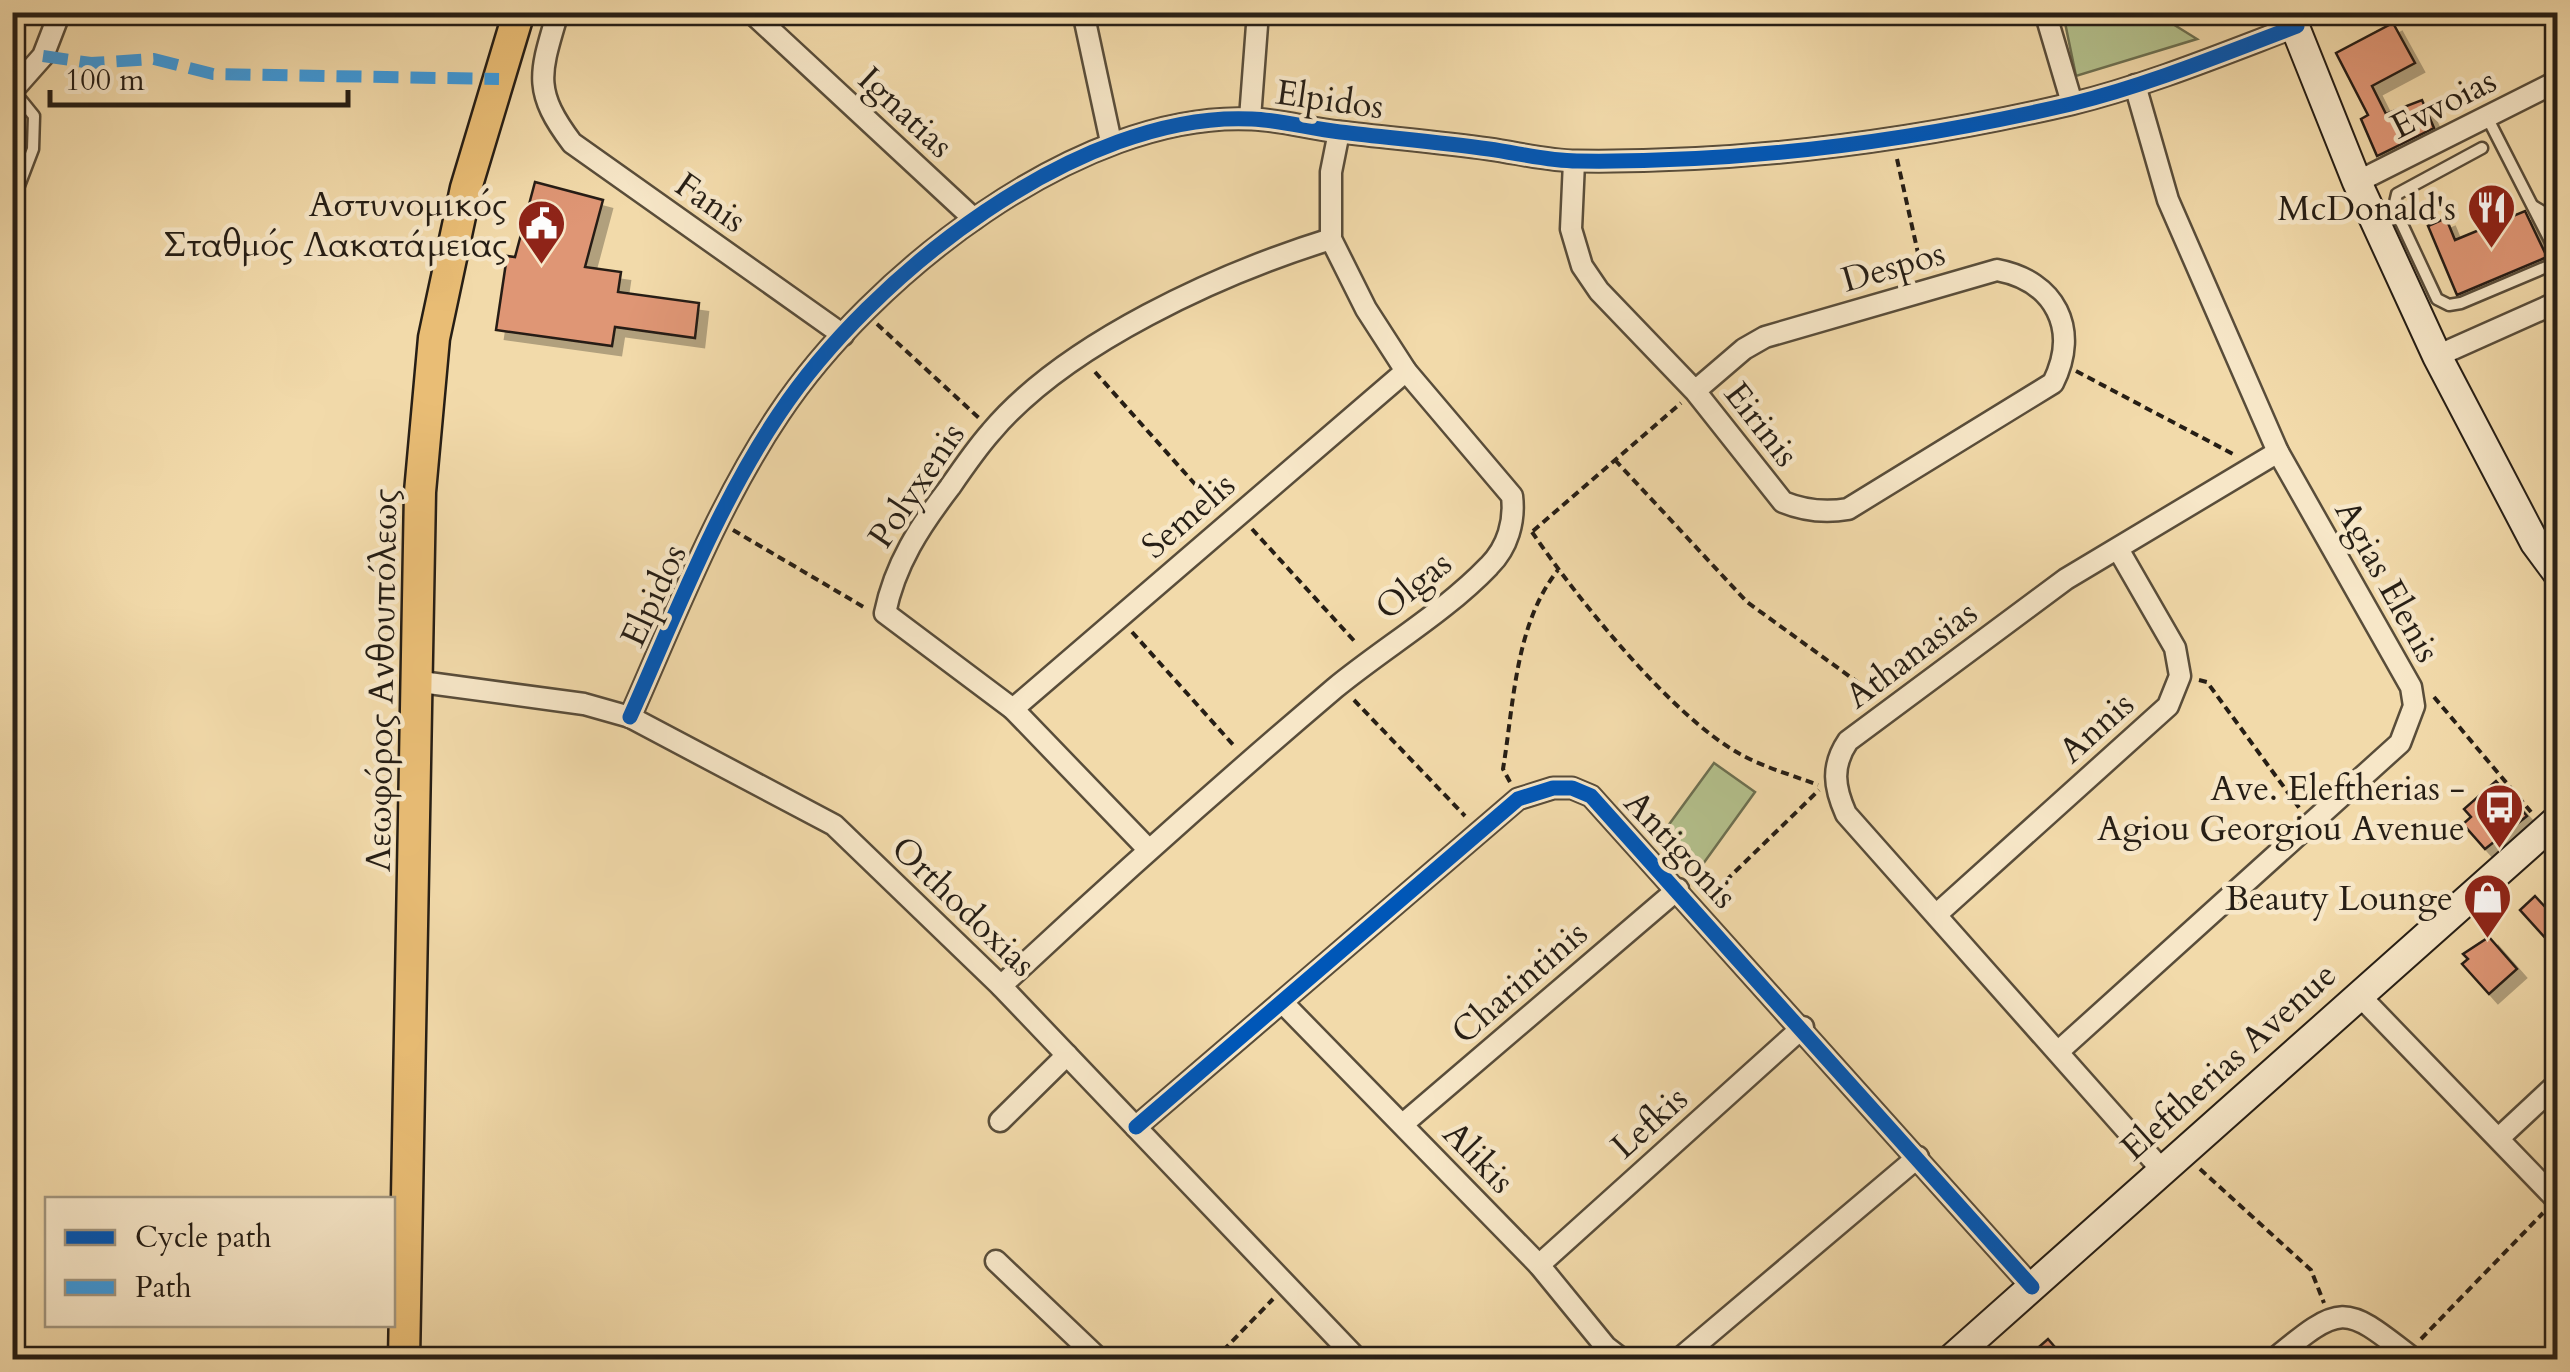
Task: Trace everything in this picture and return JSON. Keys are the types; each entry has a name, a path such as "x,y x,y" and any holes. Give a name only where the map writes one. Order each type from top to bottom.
{"main road":[{"name":"Λεωφόρος Ανθουπόλεως","path":"404,1360 420,492 434,338 466,188 519,12"},
{"path":"2293,19 2357,182 2437,356 2535,543 2558,574"},
{"name":"Eleftherias Avenue","path":"1950,1360 2552,824"}],"street":[{"path":"13,91 43,56 60,12"},
{"name":"Fanis","path":"558,12 542,68 542,91 550,114 572,144 842,334"},
{"name":"Ignatias","path":"750,12 974,219"},
{"path":"1083,12 1110,142"},
{"path":"1250,118 1258,12"},
{"path":"2045,12 2072,103"},
{"name":"Elpidos","path":"630,717 720,522 776,418 842,334 922,259 974,219 1040,177 1110,142 1180,125 1250,118 1574,162 1800,150 1893,139 2072,103 2134,85 2293,19"},
{"name":"Evvoias","path":"2357,182 2558,81"},
{"name":"Agias Elenis","path":"2060,1050 2400,743 2414,706 2411,687 2278,452 2168,200 2134,85"},
{"path":"1338,132 1330,172 1331,240 1366,309 1406,371 1512,496 1514,514 1509,534"},
{"name":"Eirinis","path":"1574,162 1571,229 1582,266 1599,291 1695,391 1783,502 1830,512 1848,508 2053,383 2062,364"},
{"name":"Polyxenis","path":"884,613 893,576 925,520 992,430 1082,357 1180,298 1265,261 1331,240"},
{"name":"Despos","path":"1695,391 1744,348 1765,337 1997,270 2018,274 2043,288 2058,308 2065,326 2062,364"},
{"path":"2437,356 2558,302"},
{"name":"Semelis","path":"1013,709 1406,371"},
{"name":"Athanasias","path":"2172,1161 2060,1050 1846,814 1837,793 1838,756 1848,742 2066,579 2278,452"},
{"name":"Olgas","path":"1001,986 1148,849 1249,762 1490,565 1509,534"},
{"path":"2118,549 2175,648 2180,676"},
{"path":"884,613 1013,709 1148,849"},
{"name":"Annis","path":"1937,914 2168,706 2180,676"},
{"name":"Orthodoxias","path":"414,681 584,704 630,717 834,826 1001,986 1358,1360"},
{"name":"Antigonis","path":"1136,1127 1518,799 1552,788 1572,788 1591,796 1697,909 2032,1288"},
{"name":"Charintinis","path":"1403,1124 1678,889"},
{"path":"2359,994 2557,1200"},
{"name":"Alikis","path":"1283,1003 1539,1266 1606,1347 1623,1360"},
{"name":"Lefkis","path":"1539,1266 1802,1027"},
{"path":"1000,1121 1067,1054"},
{"path":"2499,1138 2558,1083"},
{"path":"1678,1360 1918,1157"},
{"path":"996,1260 1100,1360"},
{"path":"2273,1360 2322,1319 2361,1318 2411,1356"}],"lane":[{"path":"12,204 33,149 34,116 13,91"},
{"path":"2482,148 2398,194 2394,208 2438,299 2449,305 2558,259 2487,117"},
{"path":"2532,206 2548,214 2558,229"}],"path":[{"path":"1893,139 1926,291"},
{"path":"866,314 992,430"},
{"path":"1082,357 1372,659"},
{"path":"2062,364 2232,452 2246,471"},
{"path":"1509,534 1532,532 1695,391"},
{"path":"1615,460 1746,602 1893,708"},
{"path":"720,522 872,612 884,613"},
{"path":"1532,532 1558,570 1682,712 1740,754 1822,787 1697,909"},
{"path":"1518,799 1503,769 1528,625 1536,597 1558,570"},
{"path":"1119,618 1249,762"},
{"path":"2180,676 2207,682 2311,824"},
{"path":"1340,685 1478,831"},
{"path":"2411,687 2433,696 2552,824"},
{"path":"2172,1161 2311,1270 2330,1319"},
{"path":"2411,1356 2557,1200"},
{"path":"1214,1360 1287,1285"}],"green space":[{"path":"2063,13 2155,13 2197,39 2076,76"},
{"path":"1714,763 1755,792 1703,864 1662,834"}],"building":[{"path":"2393,23 2415,63 2372,86 2386,114 2422,100 2434,128 2377,156 2361,119 2368,115 2336,53"},
{"name":"Αστυνομικός Σταθμός Λακατάμειας","path":"535,182 603,200 585,267 621,272 618,292 699,303 695,338 615,327 612,346 496,330 507,256 515,257"},
{"name":"McDonald's","path":"2525,211 2547,257 2457,295 2428,226 2446,218 2455,240"},
{"path":"2496,781 2527,816 2485,849 2463,824 2471,817 2464,809"},
{"path":"2535,896 2558,921 2558,952 2520,910"},
{"path":"2489,937 2517,969 2489,994 2462,964 2468,959 2463,954"},
{"path":"2048,1339 2066,1360 2024,1360"}],"marked path":[{"path":"43,56 91,63 154,59 213,74 499,79"}],"cycle path":[{"path":"630,717 736,486 779,414 818,362 867,309 923,258 985,212 1050,172 1118,142 1186,123 1252,119 1566,161 1763,154 1950,129 2071,104 2157,78 2297,26"},
{"path":"1136,1127 1518,799 1553,788 1572,788 1591,796 2032,1287"}],"place":[{"name":"McDonald's","path":"2491,250"},
{"name":"Αστυνομικός Σταθμός Λακατάμειας","path":"542,266"},
{"name":"Ave. Eleftherias - Agiou Georgiou Avenue","path":"2500,850"},
{"name":"Beauty Lounge","path":"2488,940"}]}
